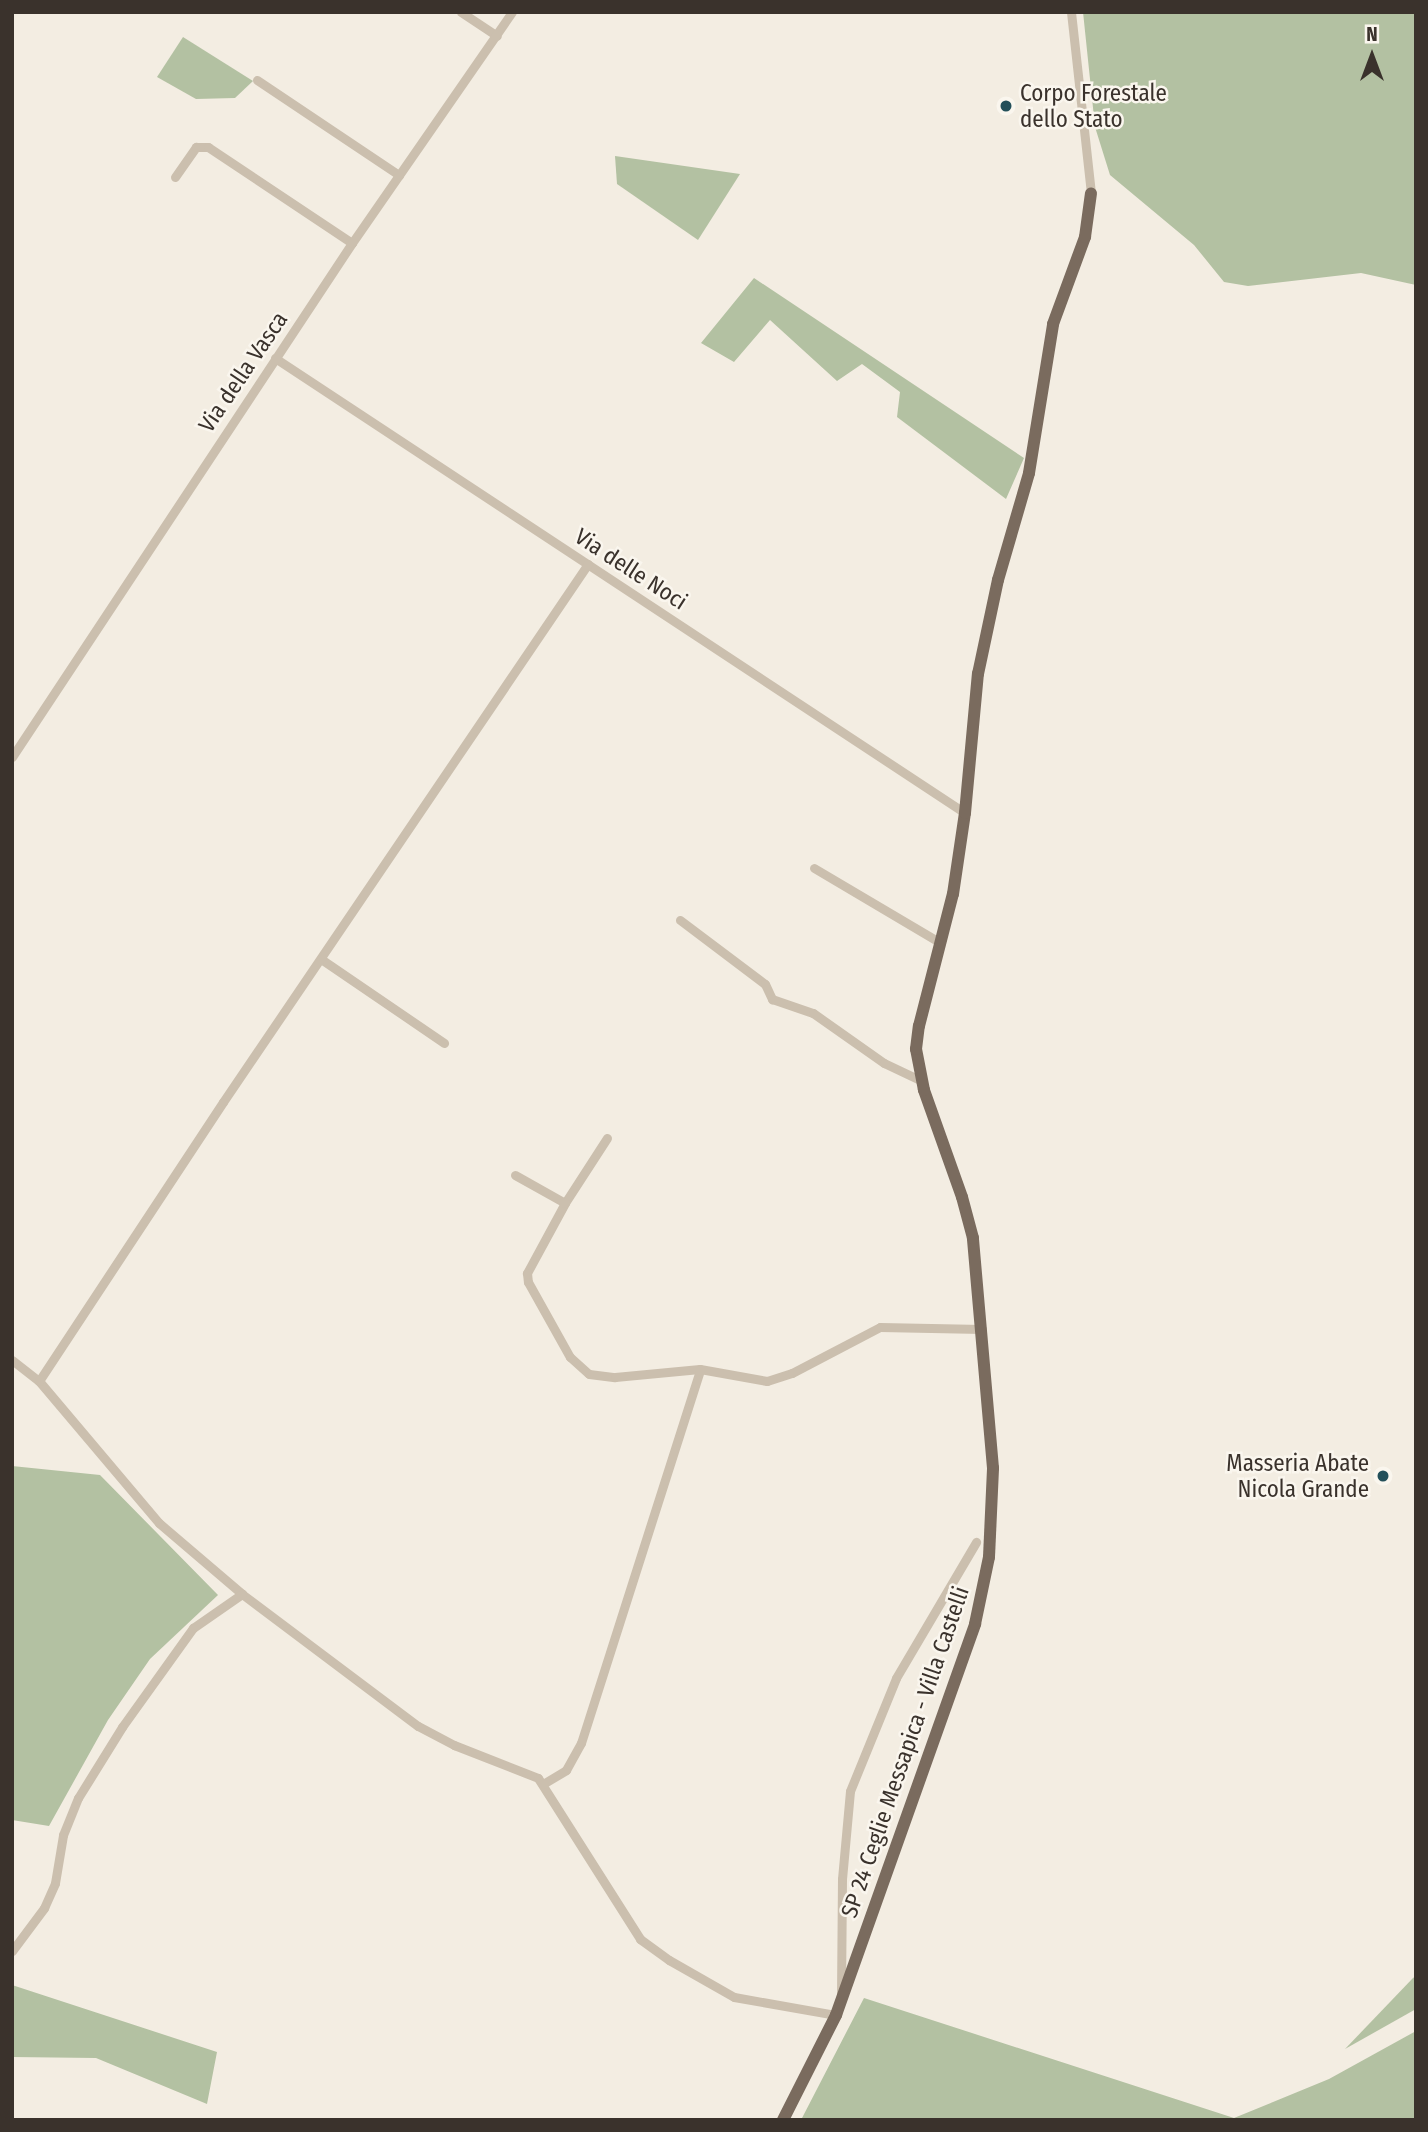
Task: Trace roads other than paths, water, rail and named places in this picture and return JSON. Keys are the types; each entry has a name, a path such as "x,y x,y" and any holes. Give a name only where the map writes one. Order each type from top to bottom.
{"main road":[{"name":"SP 24 Ceglie Messapica - Villa Castelli","path":"783,2120 839,2009 975,1624 989,1557 993,1468 973,1238 967,1212 922,1081 916,1049 919,1026 953,894 965,813 978,674 998,580 1029,473 1052,324 1085,237 1091,193"}],"street":[{"path":"461,12 497,36"},
{"name":"Via della Vasca","path":"12,757 352,243 513,12"},
{"path":"1071,12 1091,193"},
{"path":"257,80 399,175"},
{"path":"175,177 196,148 208,146 352,243"},
{"name":"Via delle Noci","path":"275,358 965,813"},
{"path":"39,1381 588,564"},
{"path":"814,868 941,943"},
{"path":"680,920 765,984 772,999 813,1013 884,1063 922,1081"},
{"path":"321,959 444,1044"},
{"path":"607,1138 565,1203 527,1273 528,1282 577,1366 589,1374 615,1377 700,1369 767,1381 792,1373 880,1327 982,1329"},
{"path":"515,1175 565,1203"},
{"path":"12,1360 39,1381 159,1523 242,1594 418,1726 454,1745 538,1778 640,1939 669,1961 734,1997 839,2009 842,1880 850,1791 895,1678 976,1542"},
{"path":"543,1784 566,1770 581,1744 700,1369"},
{"path":"970,1556 989,1557"},
{"path":"12,1951 44,1908 55,1882 63,1835 78,1798 122,1727 193,1628 242,1594"}],"place":[{"name":"Corpo Forestale dello Stato","path":"1006,106"},
{"name":"Masseria Abate Nicola Grande","path":"1383,1476"}]}
